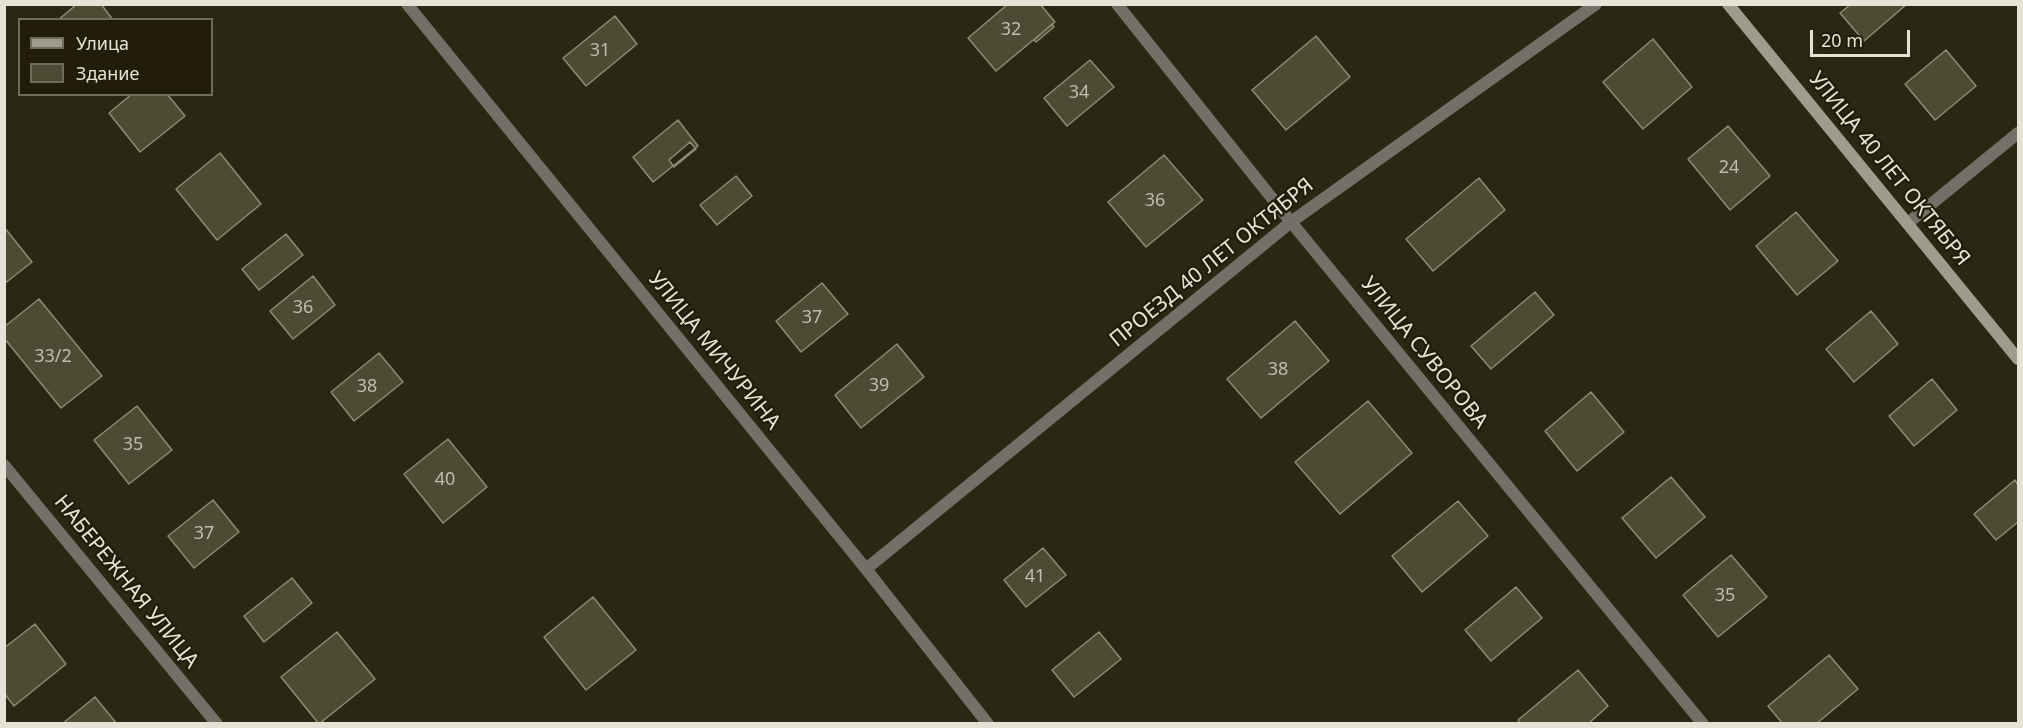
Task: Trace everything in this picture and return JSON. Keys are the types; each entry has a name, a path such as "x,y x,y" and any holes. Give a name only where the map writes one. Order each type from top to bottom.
{"street":[{"name":"УЛИЦА МИЧУРИНА","path":"407,4 866,569 988,723"},
{"name":"УЛИЦА СУВОРОВА","path":"1118,4 1291,222 1703,723"},
{"name":"ПРОЕЗД 40 ЛЕТ ОКТЯБРЯ","path":"866,569 1291,222 1596,4"},
{"name":"УЛИЦА 40 ЛЕТ ОКТЯБРЯ","path":"1728,4 2019,359"},
{"path":"1908,223 2019,133"},
{"name":"НАБЕРЕЖНАЯ УЛИЦА","path":"4,465 217,723"}],"building":[{"path":"77,4 101,4 112,18 60,18"},
{"path":"1008,4 1040,4 1055,22 996,71 968,38"},
{"path":"1851,4 1907,4 1864,41 1840,13"},
{"path":"615,16 637,44 586,86 563,58"},
{"path":"1052,24 1054,27 1036,42 1034,40"},
{"path":"1316,36 1350,77 1286,130 1252,90"},
{"path":"1653,39 1692,87 1643,129 1603,82"},
{"path":"1946,50 1976,86 1935,120 1905,84"},
{"path":"1090,60 1114,87 1067,126 1044,98"},
{"path":"130,96 169,96 185,116 140,152 109,113"},
{"path":"678,120 698,146 653,182 633,157"},
{"path":"1728,126 1770,176 1730,210 1688,159"},
{"path":"690,142 696,149 674,167 669,160"},
{"path":"220,153 261,204 217,240 176,189"},
{"path":"1164,155 1203,200 1146,247 1108,202"},
{"path":"736,176 752,196 717,225 700,205"},
{"path":"1479,178 1505,210 1433,271 1406,239"},
{"path":"1796,212 1838,261 1797,295 1756,246"},
{"path":"4,227 32,262 4,284"},
{"path":"286,234 303,255 259,290 242,269"},
{"path":"313,276 335,305 293,339 270,311"},
{"path":"822,283 848,314 801,352 776,321"},
{"path":"1535,292 1554,315 1491,369 1471,346"},
{"path":"39,299 102,376 61,408 4,338 4,327"},
{"path":"1871,311 1898,344 1854,382 1826,349"},
{"path":"1295,321 1329,361 1261,418 1227,379"},
{"path":"897,344 924,377 861,428 835,395"},
{"path":"379,353 403,382 354,421 331,392"},
{"path":"1932,379 1957,410 1914,446 1889,416"},
{"path":"1591,392 1624,432 1577,471 1545,431"},
{"path":"1368,401 1412,453 1340,514 1295,462"},
{"path":"137,406 172,450 129,484 94,440"},
{"path":"448,439 487,487 443,523 404,474"},
{"path":"1671,477 1705,517 1656,558 1622,518"},
{"path":"2015,480 2018,485 2018,522 1996,540 1974,514"},
{"path":"213,500 239,532 194,568 168,536"},
{"path":"1458,501 1488,536 1422,592 1392,556"},
{"path":"1043,548 1066,575 1026,607 1004,580"},
{"path":"1731,555 1767,597 1718,637 1683,595"},
{"path":"292,578 312,603 264,642 244,616"},
{"path":"1516,587 1542,618 1491,661 1465,630"},
{"path":"593,597 636,650 586,690 544,637"},
{"path":"35,624 66,664 14,706 4,693 4,648"},
{"path":"337,632 375,679 319,724 281,677"},
{"path":"1099,632 1121,659 1074,697 1052,670"},
{"path":"1829,655 1858,689 1816,724 1783,724 1768,706"},
{"path":"1578,670 1608,706 1588,724 1521,724 1518,720"},
{"path":"95,697 117,724 62,724"}]}
